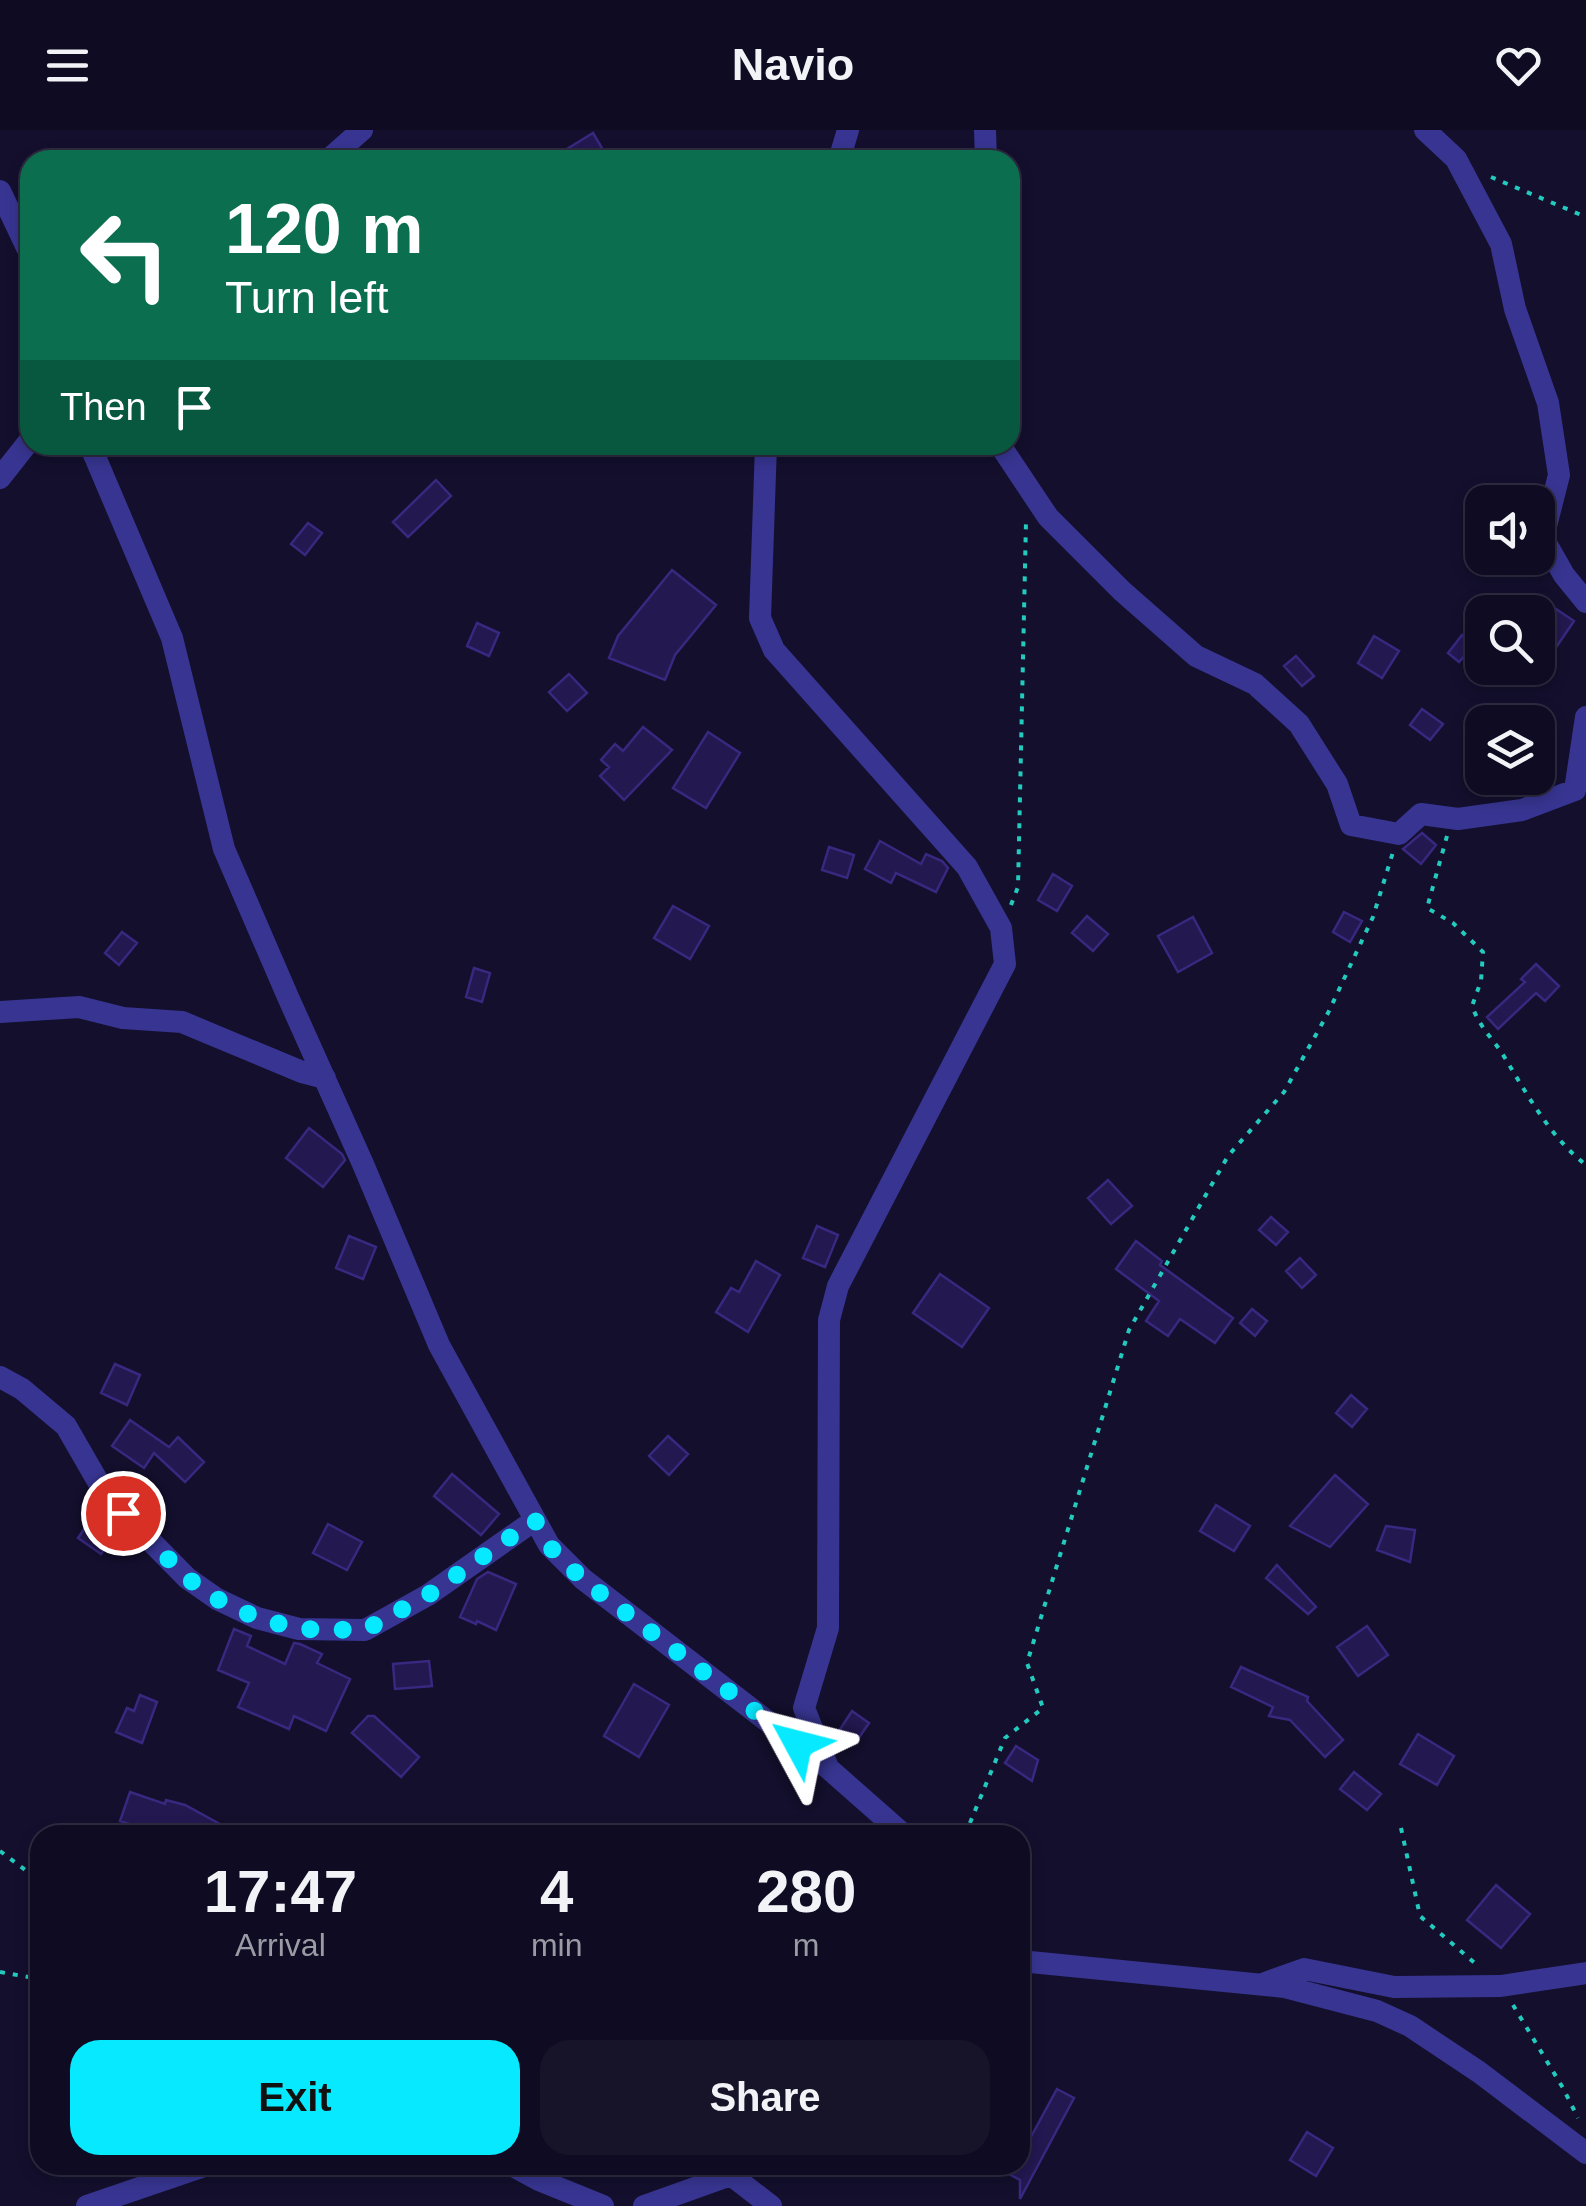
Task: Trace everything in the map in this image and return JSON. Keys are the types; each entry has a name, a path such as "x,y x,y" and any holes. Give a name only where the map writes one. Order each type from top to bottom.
{"street":[{"path":"339,150 362,130"},
{"path":"1425,130 1456,158 1501,244 1514,309 1548,403 1559,475 1542,538 1586,602"},
{"path":"0,191 20,233"},
{"path":"0,478 20,453"},
{"path":"94,455 172,638 224,849 439,1345 549,1546 583,1580 828,1768 893,1825"},
{"path":"766,455 760,618 774,650 967,868 1001,928 1005,964 838,1286 828,1320 828,1628 804,1708 828,1768"},
{"path":"1007,455 1048,518 1122,590 1196,656 1255,684 1299,724 1337,784 1352,825 1399,834 1421,814 1453,818 1522,810 1574,790 1586,717"},
{"path":"0,1012 79,1007 123,1018 182,1022 325,1078"},
{"path":"0,1377 22,1389 66,1426 100,1485 187,1578 217,1599 257,1618 300,1629 365,1630 428,1595 535,1520"},
{"path":"1030,1962 1285,1987 1377,2010 1410,2026 1479,2072 1586,2153"},
{"path":"1260,1984 1304,1969 1394,1987 1501,1986 1586,1973"},
{"path":"87,2206 178,2175"},
{"path":"530,2175 602,2206"},
{"path":"644,2206 683,2199 727,2175"},
{"path":"741,2175 771,2206"}],"path":[{"path":"1001,928 1018,887 1027,486"},
{"path":"1453,818 1427,908 1453,923 1484,952 1481,981 1472,1006 1480,1025 1504,1055 1525,1094 1574,1156 1586,1165"},
{"path":"969,1825 1004,1738 1043,1708 1027,1663 1129,1330 1228,1156 1284,1092 1328,1013 1373,917 1399,834"},
{"path":"0,1851 30,1874"},
{"path":"0,1972 30,1976"}],"building":[{"path":"593,133 603,150 565,150"},
{"path":"436,480 451,496 408,537 393,522"},
{"path":"308,523 322,533 305,555 291,544"},
{"path":"672,570 716,605 675,655 665,680 609,658 618,636"},
{"path":"1555,610 1574,621 1557,646 1555,645"},
{"path":"477,623 499,633 489,656 467,646"},
{"path":"1462,635 1465,638 1465,655 1459,662 1448,653"},
{"path":"1374,636 1399,651 1382,678 1358,663"},
{"path":"1296,656 1314,676 1302,686 1284,666"},
{"path":"569,674 587,693 567,711 549,692"},
{"path":"1422,709 1443,724 1430,740 1410,725"},
{"path":"643,727 672,750 624,800 600,776 609,767 601,760 615,744 623,751"},
{"path":"708,732 740,753 706,808 673,788"},
{"path":"1422,833 1436,845 1421,864 1403,849"},
{"path":"880,841 921,864 926,854 942,861 948,868 936,892 896,873 891,883 865,869"},
{"path":"829,847 854,855 847,878 822,870"},
{"path":"1053,874 1072,886 1057,911 1038,900"},
{"path":"673,906 709,926 690,959 654,938"},
{"path":"1344,912 1362,921 1350,942 1333,932"},
{"path":"1087,916 1108,934 1093,951 1072,933"},
{"path":"1193,917 1212,953 1178,972 1158,936"},
{"path":"122,932 137,943 119,965 105,953"},
{"path":"1536,964 1559,986 1545,1001 1536,993 1498,1029 1487,1017 1525,982 1521,979"},
{"path":"474,968 490,973 482,1002 466,997"},
{"path":"309,1128 345,1160 323,1187 286,1158"},
{"path":"1108,1180 1132,1206 1111,1224 1088,1198"},
{"path":"1271,1217 1288,1232 1276,1245 1259,1230"},
{"path":"817,1226 838,1235 825,1267 803,1258"},
{"path":"349,1236 376,1247 363,1279 336,1268"},
{"path":"1136,1241 1162,1261 1160,1265 1233,1318 1215,1343 1180,1319 1168,1336 1146,1321 1159,1301 1116,1269"},
{"path":"1300,1258 1316,1275 1302,1288 1286,1271"},
{"path":"756,1261 780,1275 748,1332 716,1312 731,1288 739,1292"},
{"path":"940,1274 989,1308 962,1347 913,1313"},
{"path":"1252,1309 1267,1321 1255,1336 1240,1323"},
{"path":"115,1364 140,1375 127,1405 101,1393"},
{"path":"1351,1395 1367,1409 1352,1427 1336,1413"},
{"path":"130,1420 169,1447 178,1437 204,1462 185,1482 154,1453 144,1468 112,1446"},
{"path":"668,1436 688,1454 669,1475 649,1456"},
{"path":"452,1474 499,1514 481,1535 434,1496"},
{"path":"1335,1475 1368,1504 1330,1547 1290,1526"},
{"path":"1216,1505 1250,1526 1234,1551 1200,1531"},
{"path":"98,1509 118,1529 101,1554 78,1538"},
{"path":"328,1524 362,1542 347,1570 313,1553"},
{"path":"1386,1526 1415,1530 1410,1562 1377,1550"},
{"path":"1277,1565 1316,1607 1308,1614 1266,1578"},
{"path":"488,1572 516,1584 496,1630 460,1617 477,1579"},
{"path":"1367,1626 1388,1655 1358,1676 1337,1647"},
{"path":"234,1629 251,1636 247,1646 285,1664 294,1643 300,1644 322,1654 317,1663 350,1679 326,1731 294,1716 289,1729 238,1707 249,1683 218,1670"},
{"path":"429,1661 432,1686 395,1689 393,1664"},
{"path":"1241,1667 1308,1697 1307,1701 1343,1740 1325,1757 1290,1720 1269,1716 1273,1707 1231,1687"},
{"path":"634,1684 669,1705 639,1757 604,1736"},
{"path":"140,1695 157,1702 142,1743 116,1732 127,1708 134,1711"},
{"path":"852,1711 869,1723 856,1742 839,1731"},
{"path":"368,1716 374,1716 419,1757 401,1777 352,1733"},
{"path":"1418,1734 1454,1756 1437,1785 1400,1764"},
{"path":"1016,1746 1038,1760 1032,1781 1005,1763"},
{"path":"1354,1772 1381,1794 1367,1810 1340,1789"},
{"path":"130,1792 165,1804 166,1800 185,1805 222,1825 132,1825 120,1821"},
{"path":"1496,1885 1530,1914 1501,1948 1467,1920"},
{"path":"1057,2089 1074,2098 1020,2199 1020,2180 1011,2175 1030,2175 1030,2139"},
{"path":"1307,2132 1333,2148 1316,2176 1290,2160"}],"route":[{"path":"123,1513 187,1578 217,1599 257,1618 300,1629 365,1630 428,1595 535,1520 549,1546 583,1580 798,1744"}]}
